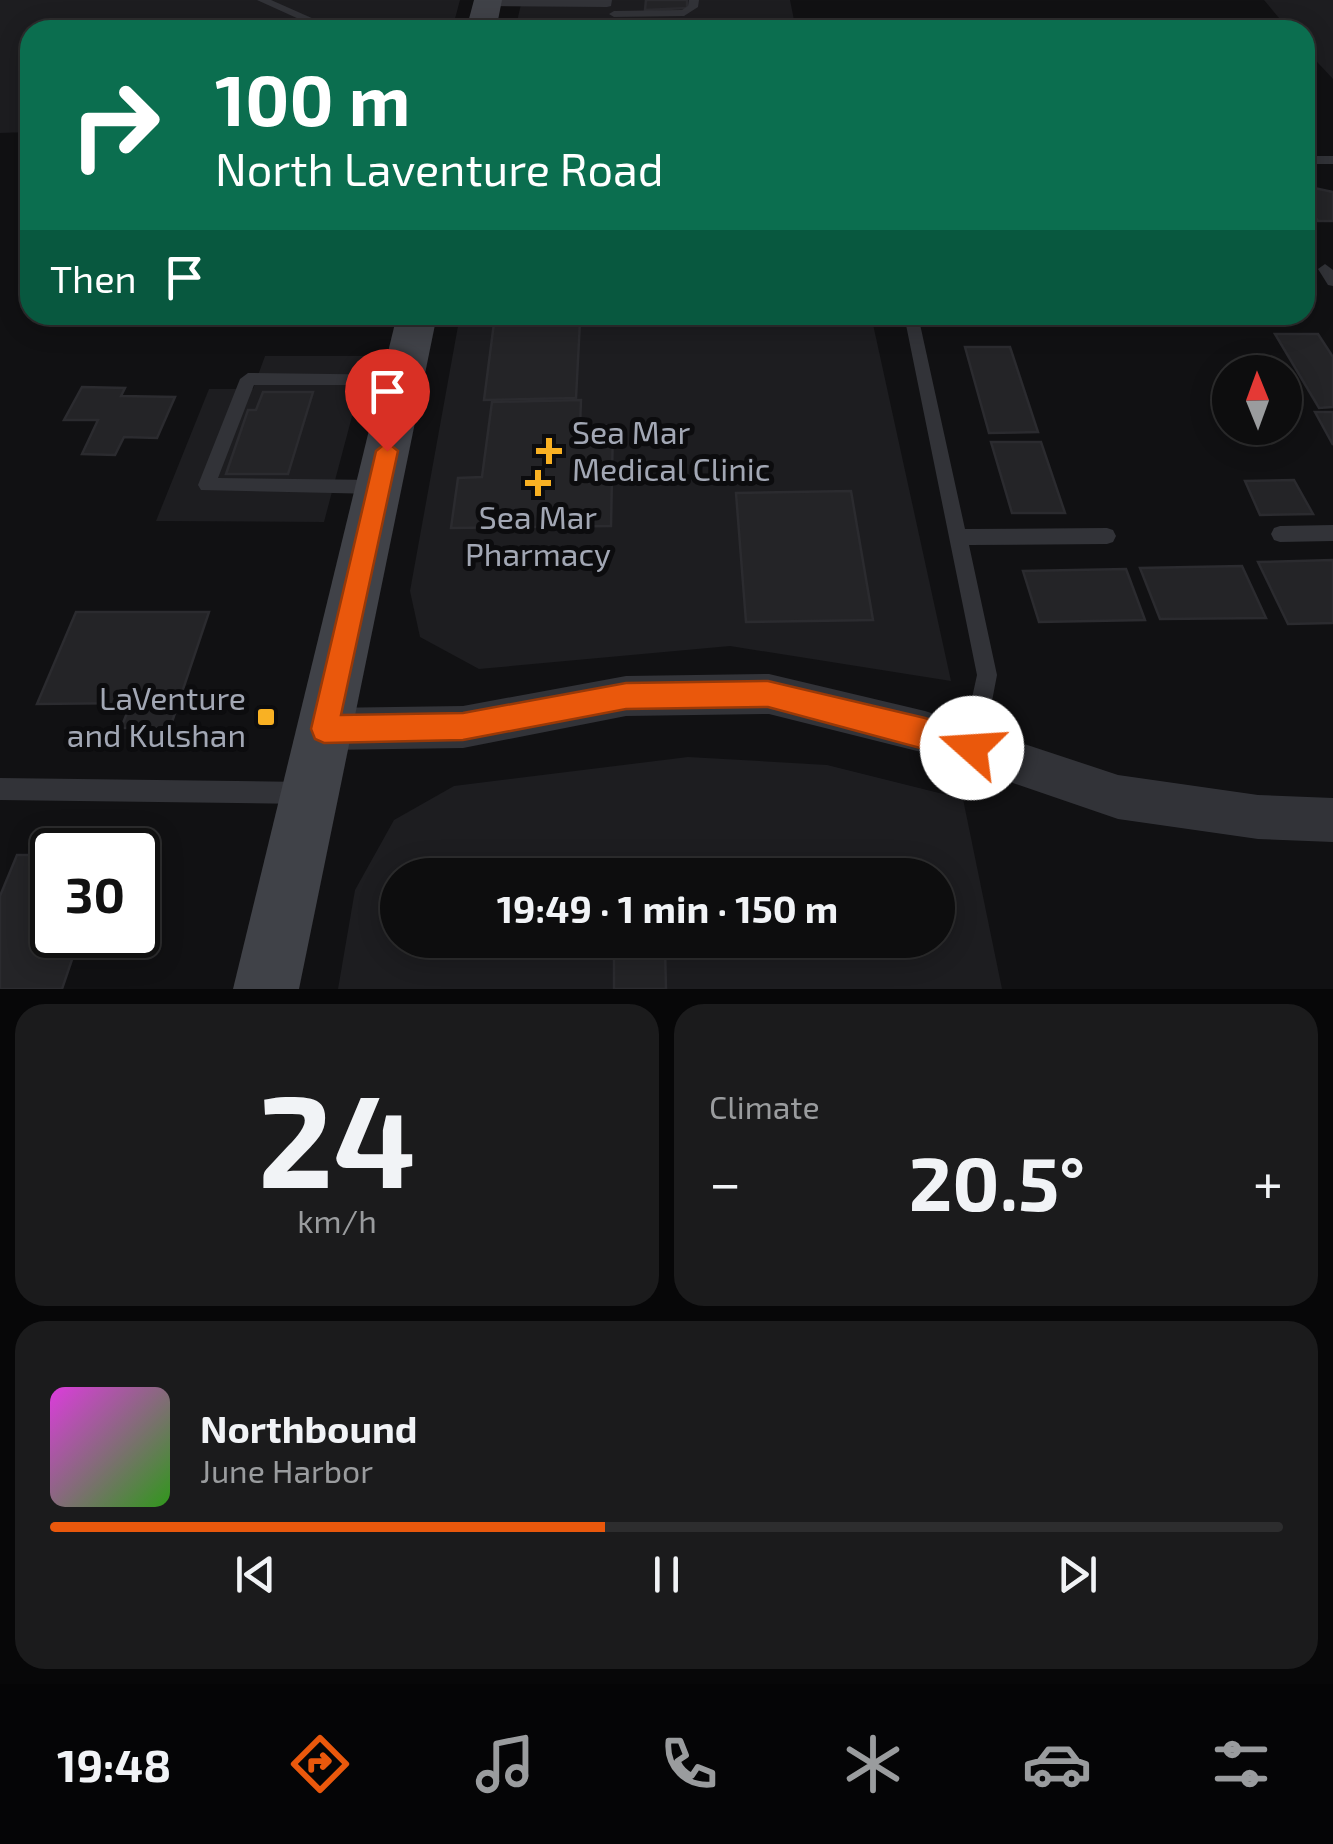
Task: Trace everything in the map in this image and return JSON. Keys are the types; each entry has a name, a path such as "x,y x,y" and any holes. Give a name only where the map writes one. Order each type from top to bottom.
{"street":[{"path":"266,989 416,325"},
{"path":"324,729 463,727 626,696 768,694 925,732 1118,797 1258,817 1333,820"}],"lane":[{"path":"262,0 307,20"},
{"path":"410,20 609,6 684,13 693,8 694,0"},
{"path":"913,325 987,675 972,748"},
{"path":"379,488 207,485 248,379 403,379"},
{"path":"1280,534 1333,533"},
{"path":"958,537 1106,536"},
{"path":"0,789 310,794"}],"shaded area":[{"path":"0,0 460,0 455,20 20,20 20,132 0,133"},
{"path":"522,0 790,0 794,20 517,20"},
{"path":"1264,0 1333,0 1333,79 1315,60 1315,20 1281,20"},
{"path":"458,325 873,325 951,681 730,646 479,669 420,637 410,591"},
{"path":"265,356 368,356 324,522 156,521 209,389 253,389"},
{"path":"688,757 827,765 963,799 1002,989 338,989 355,890 394,820 454,786"}],"building":[{"path":"646,0 687,0 687,8 645,10"},
{"path":"1315,188 1333,192 1333,221 1318,221"},
{"path":"494,325 580,325 576,398 484,400"},
{"path":"1275,334 1318,334 1333,357 1333,407 1319,408 1302,379 1302,355 1287,355"},
{"path":"965,347 1010,347 1038,432 989,433"},
{"path":"82,387 125,388 121,396 175,397 157,438 124,437 115,455 82,454 98,420 64,420"},
{"path":"263,392 313,392 288,474 226,474 248,410 256,410"},
{"name":"Sea Mar Medical Clinic","path":"581,400 580,426 613,425 611,526 451,528 458,478 482,477 492,402"},
{"path":"1315,412 1333,412 1333,445"},
{"path":"991,442 1041,442 1065,513 1012,513"},
{"path":"1294,480 1313,514 1260,515 1245,481"},
{"path":"851,491 873,620 746,622 736,493"},
{"path":"1333,560 1333,623 1288,624 1258,562"},
{"path":"1242,566 1266,618 1160,619 1140,568"},
{"path":"1126,569 1145,620 1039,622 1023,571"},
{"path":"76,612 209,612 170,728 121,728 131,703 37,704"},
{"path":"17,855 30,855 30,958 73,958 62,989 0,989 0,896"},
{"path":"614,958 665,958 666,989 614,989"}],"place":[{"name":"Sea Mar Medical Clinic","path":"549,451"},
{"name":"Sea Mar Pharmacy","path":"538,483"},
{"name":"LaVenture and Kulshan","path":"266,717"}],"route":[{"path":"387,451 324,729 463,727 626,696 768,694 925,732 972,748"}]}
